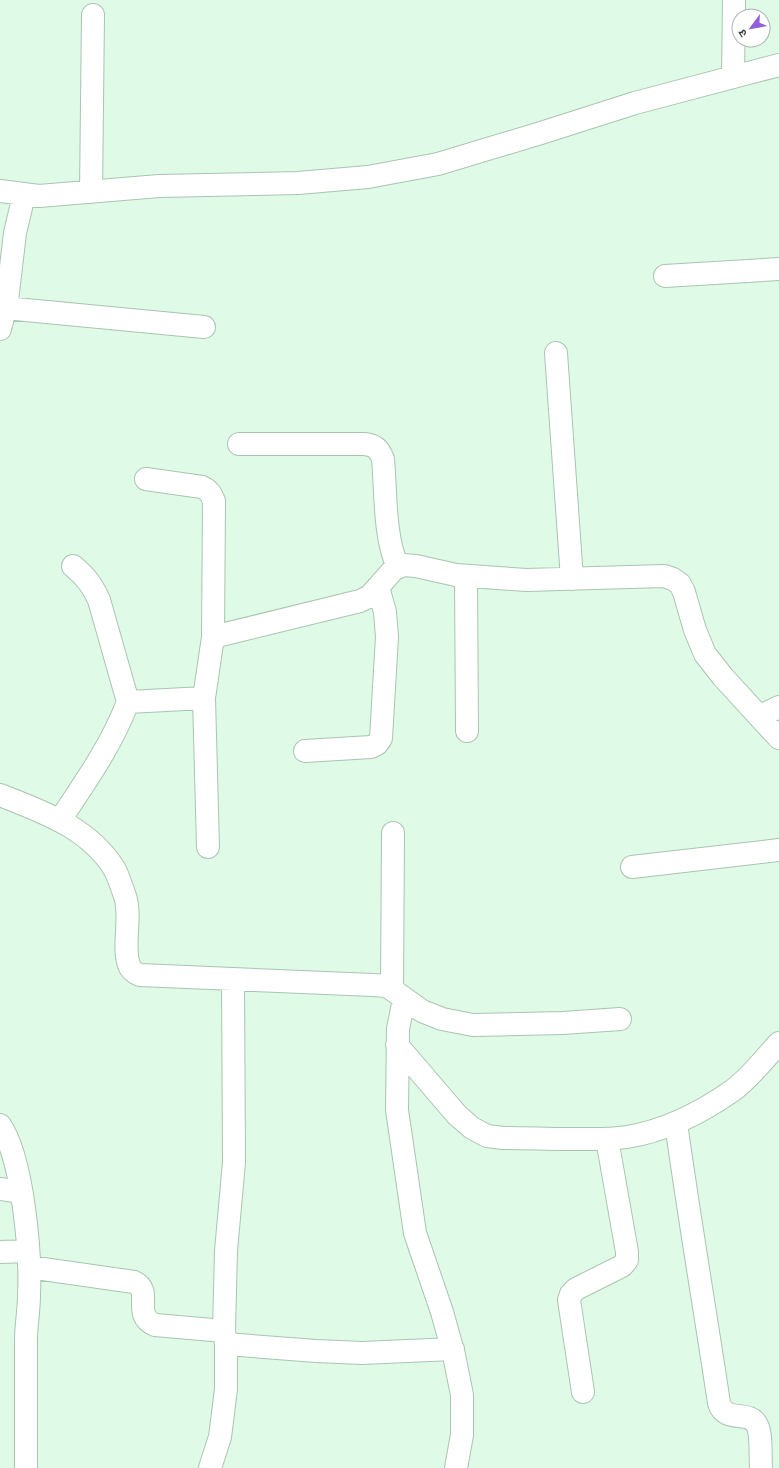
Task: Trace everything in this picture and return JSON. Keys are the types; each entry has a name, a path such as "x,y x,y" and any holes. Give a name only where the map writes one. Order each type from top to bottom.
{"street":[{"path":"733,77 734,0"},
{"path":"91,192 93,16"},
{"path":"0,192 39,196 159,186 298,183 368,177 438,164 635,103 733,77 778,71"},
{"path":"0,329 5,308 12,251 24,195"},
{"path":"665,276 779,269"},
{"path":"5,308 204,327"},
{"path":"556,353 572,579"},
{"path":"239,444 373,445 379,450 383,459 388,531 398,567"},
{"path":"146,479 202,487 212,494 214,501 214,637 204,698 208,847"},
{"path":"214,637 360,601 370,596 394,569 404,565 416,566 456,575 526,580 664,576 673,579 680,584 704,654 723,677 770,712 779,738"},
{"path":"60,820 107,748 118,727 128,702 99,600 93,586 83,574 73,566"},
{"path":"466,576 468,731"},
{"path":"305,752 361,749 377,744 381,738 387,637 385,612 378,587"},
{"path":"128,702 204,698"},
{"path":"0,795 60,820 94,843 115,870 126,898 128,920 127,956 130,966 134,972 140,975 388,986 422,1011 442,1018 473,1025 555,1023 620,1019"},
{"path":"393,833 398,994 397,1110 415,1233 453,1349 462,1395 462,1435 456,1468"},
{"path":"632,868 779,850"},
{"path":"210,1468 220,1437 226,1388 226,1251 234,1162 233,979"},
{"path":"397,1045 457,1115 472,1128 487,1136 503,1138 607,1139 627,1137 655,1131 676,1123 733,1090 779,1043"},
{"path":"676,1123 719,1403 721,1410 726,1413 754,1420 759,1433 761,1468"},
{"path":"0,1126 12,1152 10,1190 28,1259 29,1294 26,1338 26,1468"},
{"path":"583,1392 569,1300 570,1294 576,1289 622,1266 627,1260 607,1139"},
{"path":"0,1252 134,1282 142,1288 143,1311 145,1318 155,1325 316,1351 362,1353 453,1349"}]}
